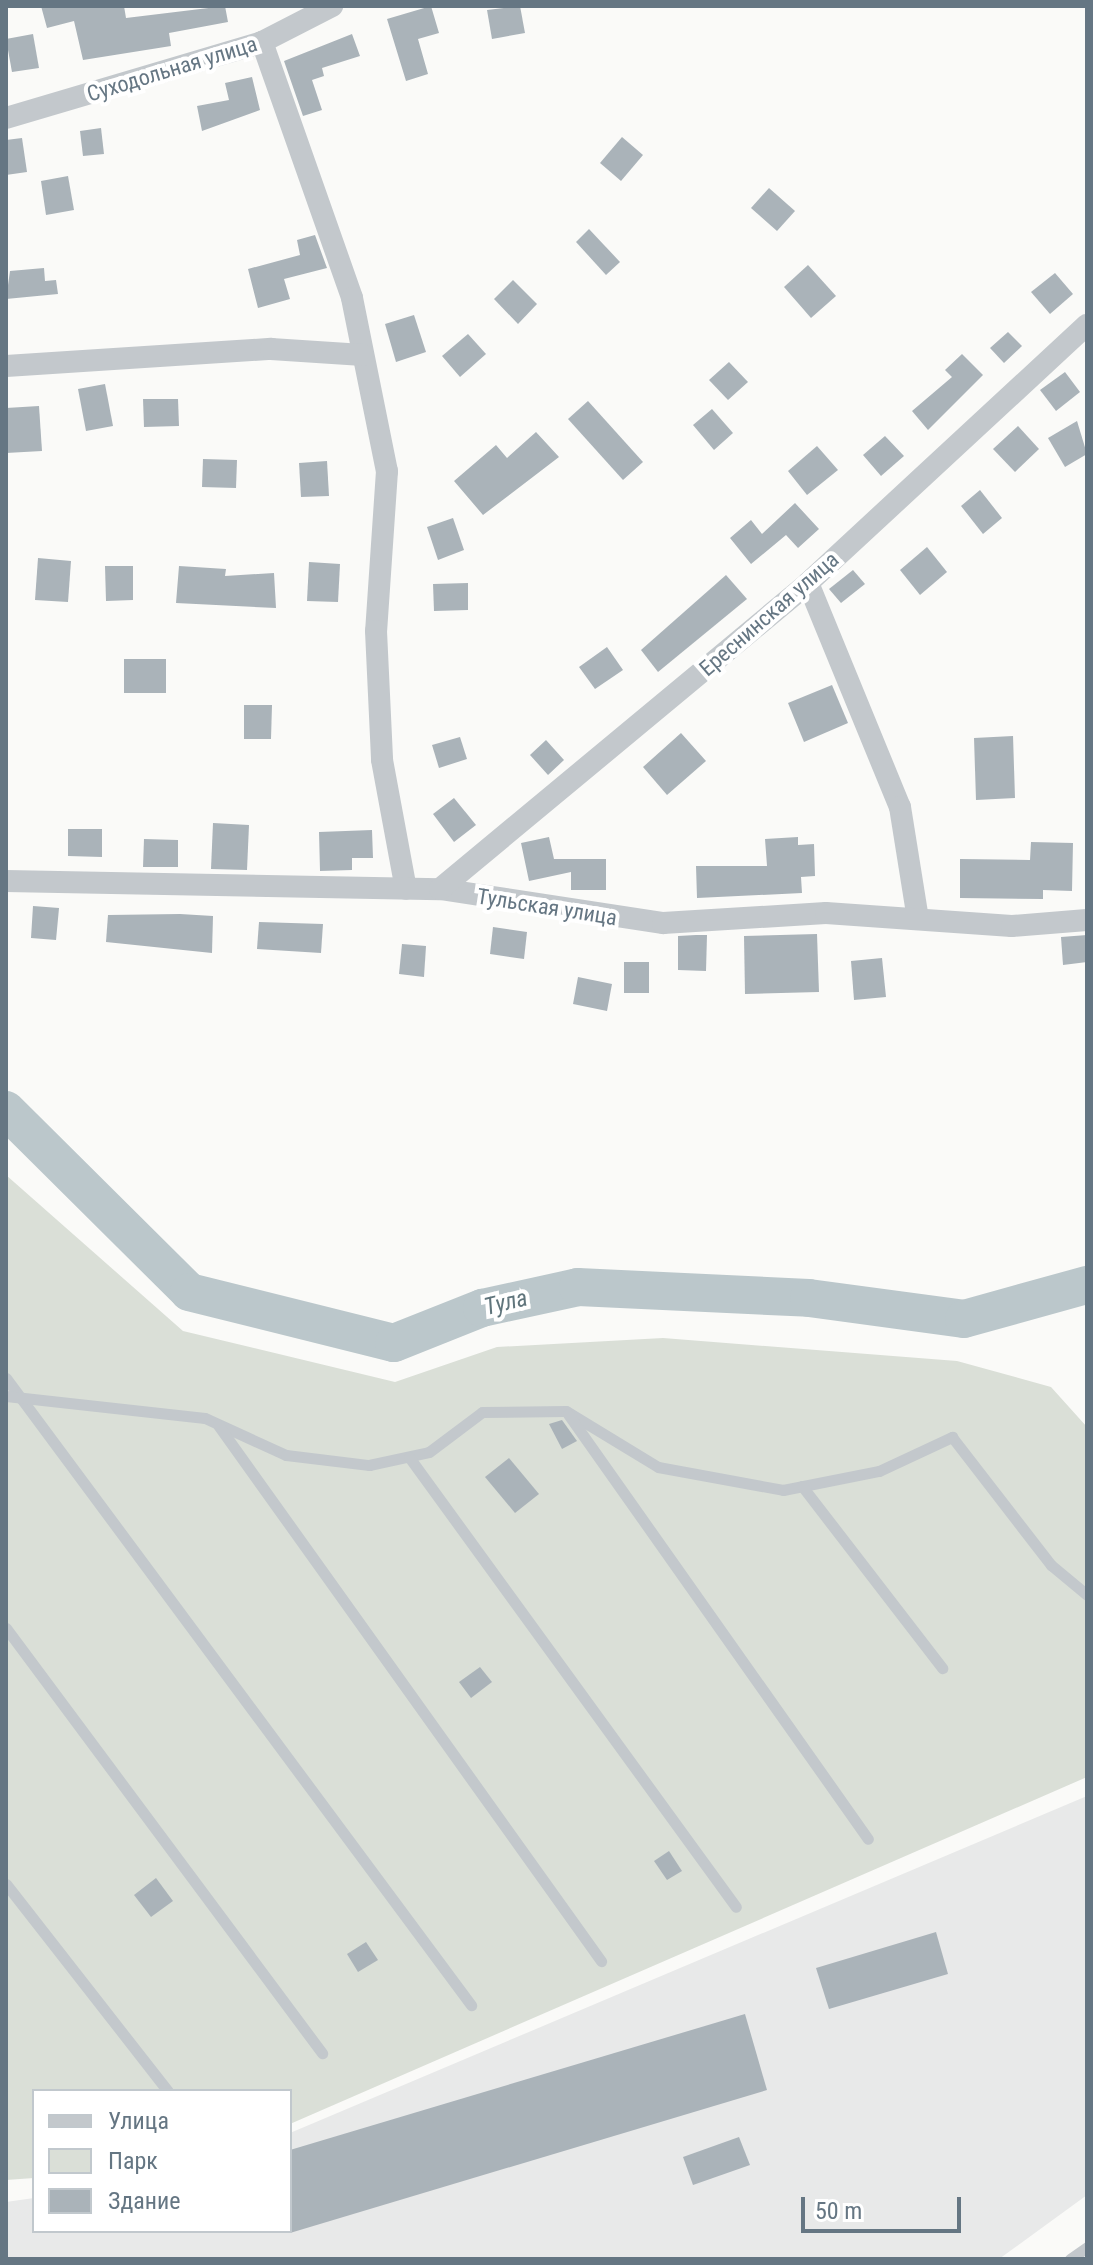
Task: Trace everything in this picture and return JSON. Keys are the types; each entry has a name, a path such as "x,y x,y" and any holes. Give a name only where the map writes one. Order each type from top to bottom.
{"street":[{"name":"Суходольная улица","path":"6,118 262,42 332,6"},
{"path":"262,42 319,192 363,355 387,471 376,631 382,760 406,889"},
{"name":"Ереснинская улица","path":"440,889 808,583 1087,325"},
{"path":"6,366 271,349 363,355"},
{"path":"808,583 900,807 918,919"},
{"name":"Тульская улица","path":"6,881 440,889 663,923 826,913 1012,926 1087,920"}],"lane":[{"path":"6,1378 10,1397 471,2005"},
{"path":"10,1397 216,1423 286,1455 369,1465 429,1452 482,1412 566,1411 658,1467 783,1490 879,1471 952,1437 1051,1565 1087,1595"},
{"path":"566,1411 868,1839"},
{"path":"216,1423 601,1961"},
{"path":"409,1457 736,1907"},
{"path":"802,1486 942,1668"},
{"path":"6,1628 322,2053"},
{"path":"6,1884 166,2089"},
{"path":"1070,2259 1087,2247"}],"shaded area":[{"path":"1087,1796 1087,2195 999,2259 6,2259 6,2202 32,2198 32,2233 292,2233 292,2132"}],"green space":[{"path":"6,1175 183,1331 395,1382 497,1347 663,1338 957,1361 1051,1387 1087,1427 1087,1777 292,2123 292,2089 32,2089 32,2178 6,2180"}],"building":[{"path":"41,6 124,6 126,18 225,6 228,22 169,33 171,46 83,60 74,21 47,28"},
{"path":"431,6 439,33 418,39 428,74 406,81 387,19"},
{"path":"520,6 525,33 492,39 487,10"},
{"path":"33,34 39,68 12,72 6,39"},
{"path":"352,34 360,56 322,68 324,76 312,80 322,110 303,116 284,61"},
{"path":"252,77 260,110 202,131 197,106 229,100 225,83"},
{"path":"101,128 104,154 83,156 80,131"},
{"path":"622,137 643,155 621,181 600,163"},
{"path":"22,138 27,172 6,175 6,140"},
{"path":"68,176 74,210 46,215 41,181"},
{"path":"769,188 795,211 777,231 751,208"},
{"path":"589,229 620,262 606,275 576,242"},
{"path":"315,235 327,268 284,279 290,299 258,308 248,269 300,255 297,240"},
{"path":"808,265 836,296 811,318 784,287"},
{"path":"44,268 45,281 56,280 58,294 6,299 10,271"},
{"path":"1055,273 1073,294 1050,314 1031,292"},
{"path":"513,280 537,304 518,324 494,299"},
{"path":"414,315 426,352 396,362 385,324"},
{"path":"1008,332 1022,346 1004,363 990,348"},
{"path":"468,334 486,354 460,377 442,356"},
{"path":"962,354 983,375 928,430 912,411 952,377 945,370"},
{"path":"729,362 748,382 728,400 709,380"},
{"path":"1065,372 1080,392 1056,411 1040,390"},
{"path":"105,384 113,426 86,431 78,389"},
{"path":"143,399 178,399 179,426 144,427"},
{"path":"588,401 643,462 623,480 568,419"},
{"path":"39,406 42,451 6,453 6,408"},
{"path":"712,409 733,433 714,450 693,425"},
{"path":"1077,421 1087,454 1065,467 1048,438"},
{"path":"1018,426 1039,449 1015,472 993,449"},
{"path":"536,432 559,457 483,515 454,481 496,445 507,458"},
{"path":"885,436 904,456 881,476 863,455"},
{"path":"817,446 838,470 807,495 788,471"},
{"path":"203,459 237,460 236,488 202,487"},
{"path":"327,461 329,496 301,497 299,463"},
{"path":"980,490 1002,518 983,534 961,506"},
{"path":"795,503 819,529 798,548 786,535 751,564 730,538 751,520 762,534"},
{"path":"453,518 464,550 438,560 427,527"},
{"path":"927,547 947,572 920,595 900,570"},
{"path":"38,558 71,561 68,602 35,600"},
{"path":"309,562 340,564 338,602 307,601"},
{"path":"105,566 133,566 133,600 106,601"},
{"path":"179,566 226,569 225,576 274,573 276,608 176,603"},
{"path":"853,570 865,584 841,603 829,589"},
{"path":"726,575 747,599 658,672 641,650"},
{"path":"468,583 468,610 434,611 433,584"},
{"path":"607,647 623,670 595,689 579,667"},
{"path":"124,659 166,659 166,693 124,693"},
{"path":"832,685 848,723 804,742 788,703"},
{"path":"244,705 272,705 271,739 244,739"},
{"path":"681,733 706,761 667,795 643,767"},
{"path":"1013,736 1015,798 976,800 974,738"},
{"path":"460,737 467,759 439,768 432,745"},
{"path":"546,740 564,760 548,775 530,755"},
{"path":"454,798 476,825 454,842 433,814"},
{"path":"213,823 249,825 247,870 211,869"},
{"path":"68,829 102,829 102,857 68,856"},
{"path":"372,830 373,858 352,858 352,870 320,871 319,832"},
{"path":"549,837 554,859 606,859 606,890 571,890 571,872 529,881 521,843"},
{"path":"798,837 798,845 814,844 815,876 801,877 802,893 697,898 696,866 767,866 765,839"},
{"path":"144,839 178,840 178,867 143,867"},
{"path":"1031,842 1073,843 1072,891 1043,890 1043,899 960,898 960,859 1030,860"},
{"path":"33,906 59,908 56,940 31,938"},
{"path":"108,915 213,916 212,953 106,942"},
{"path":"259,922 323,924 321,953 257,949"},
{"path":"493,927 527,932 524,959 490,954"},
{"path":"817,934 819,992 745,994 744,936"},
{"path":"707,935 706,971 678,970 678,936"},
{"path":"1087,935 1087,962 1063,965 1061,937"},
{"path":"402,944 426,946 424,977 399,974"},
{"path":"882,958 886,997 854,1000 851,961"},
{"path":"624,962 649,962 649,993 624,993"},
{"path":"578,977 612,984 607,1011 573,1004"},
{"path":"562,1420 577,1441 562,1449 549,1424"},
{"path":"509,1458 539,1494 515,1513 485,1477"},
{"path":"480,1667 492,1682 471,1698 459,1682"},
{"path":"669,1851 682,1871 667,1880 654,1861"},
{"path":"156,1878 173,1901 151,1917 134,1895"},
{"path":"936,1932 948,1974 829,2009 816,1968"},
{"path":"366,1942 378,1960 358,1972 347,1954"},
{"path":"745,2014 767,2090 292,2232 292,2149"},
{"path":"739,2137 750,2165 693,2185 683,2157"}],"waterway":[{"name":"Тула","path":"6,1110 189,1292 394,1343 482,1308 578,1287 809,1298 964,1319 1087,1285"}]}
